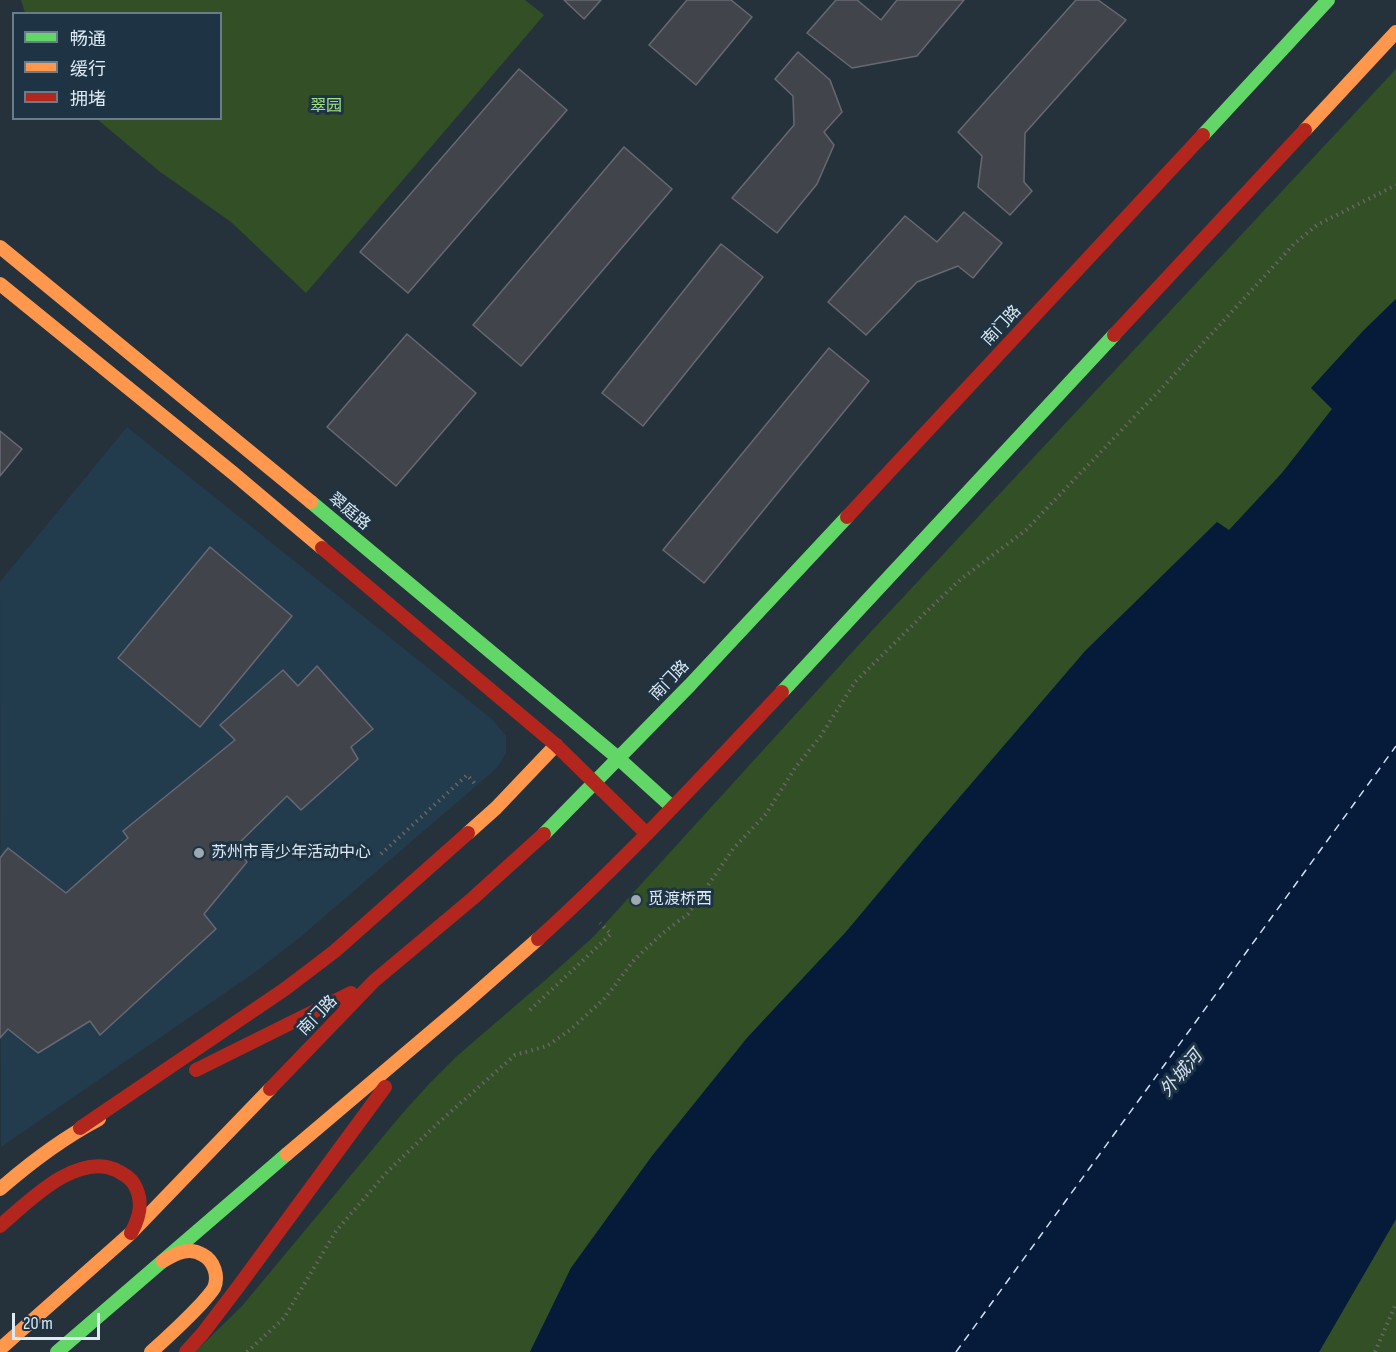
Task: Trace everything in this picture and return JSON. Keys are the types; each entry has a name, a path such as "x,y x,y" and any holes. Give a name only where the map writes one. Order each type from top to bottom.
{"main road":[{"name":"南门路","path":"0,1349 131,1233 374,981 472,899 546,831 690,685 1328,0"},
{"path":"57,1352 156,1264 515,960 647,834 741,736 1396,32"},
{"name":"翠庭路","path":"0,247 252,453 618,758 672,807"},
{"path":"0,284 233,473 556,745 647,834"},
{"path":"0,1189 33,1160 285,989 335,951 496,808 556,745"},
{"path":"185,1076 374,981"},
{"path":"186,1352 238,1287 417,1044"},
{"path":"80,1128 164,1086"},
{"path":"0,1226 55,1182 83,1168 104,1165 120,1171 137,1190 140,1199 139,1215 131,1233"},
{"path":"151,1352 194,1312 213,1289 216,1279 210,1260 194,1251 184,1251 156,1264"}],"path":[{"path":"247,1352 284,1318 336,1232 387,1172 515,1055 547,1046 570,1030 606,998 634,960 688,914 733,849 766,814 855,682 961,579 1026,530 1160,390 1294,244 1317,225 1396,185"},
{"path":"381,854 467,775"},
{"path":"531,1010 610,934"},
{"path":"1375,1352 1396,1304"}],"shaded area":[{"name":"苏州市青少年活动中心","path":"127,427 493,720 506,736 506,753 497,768 298,939 254,973 1,1147 0,582"}],"green space":[{"name":"翠园","path":"21,0 525,0 544,15 306,293 231,222 159,171 98,120 222,120 222,12 25,12"},
{"path":"1396,69 1396,299 1311,388 1333,409 1282,473 1229,531 1217,522 747,1038 652,1156 571,1268 530,1352 195,1352 242,1306 429,1084 457,1056 593,937 866,637"},
{"path":"1396,1219 1396,1352 1319,1352"}],"water":[{"name":"外城河","path":"1396,299 1396,1219 1319,1352 530,1352 571,1268 652,1156 747,1038 845,933 1085,651 1217,522 1229,530 1282,473 1332,409 1311,388"}],"building":[{"path":"564,0 601,0 584,19"},
{"path":"687,0 731,0 752,17 696,85 649,45"},
{"path":"836,0 857,0 881,20 897,0 964,0 917,56 852,68 807,33"},
{"path":"1076,0 1098,0 1126,20 1025,133 1024,182 1032,191 1010,215 978,187 982,156 958,132"},
{"path":"798,52 830,80 842,112 824,132 834,145 817,184 777,233 732,198 794,125 793,96 775,79"},
{"path":"519,69 567,110 408,293 360,252"},
{"path":"624,147 672,189 521,366 473,325"},
{"path":"964,212 1002,243 973,278 958,266 917,282 866,335 828,302 905,216 937,242"},
{"path":"721,244 763,277 643,426 602,393"},
{"path":"407,334 476,393 396,486 327,427"},
{"path":"829,348 869,381 704,583 663,550"},
{"path":"0,431 22,449 0,476"},
{"path":"210,547 292,616 200,727 118,658"},
{"path":"317,666 373,729 351,747 358,759 301,810 287,796 235,847 247,862 204,914 216,929 100,1035 90,1021 38,1053 8,1029 0,1038 0,858 8,848 66,893 128,838 123,831 235,740 220,725 283,670 298,686"}],"ferry route":[{"path":"956,1352 1396,746"}],"traffic: fast":[{"path":"1203,135 1328,0"},
{"path":"782,692 1114,335"},
{"path":"311,502 618,758 672,807"},
{"path":"544,834 690,685 847,517"},
{"path":"57,1352 287,1154"}],"traffic: slow":[{"path":"1305,130 1396,32"},
{"path":"0,247 311,502"},
{"path":"0,284 322,548"},
{"path":"468,833 496,808 556,745"},
{"path":"287,1154 538,939"},
{"path":"0,1349 131,1233 270,1089"},
{"path":"0,1189 48,1151 99,1119"},
{"path":"151,1352 202,1303 213,1290 215,1283 216,1274 213,1265 198,1252 182,1252 163,1261"}],"traffic: jam":[{"path":"1114,335 1305,130"},
{"path":"847,517 1203,135"},
{"path":"322,548 556,745 647,834"},
{"path":"538,939 632,849 782,692"},
{"path":"80,1128 285,989 335,951 468,833"},
{"path":"270,1089 374,981 472,899 544,834"},
{"path":"196,1070 351,993"},
{"path":"186,1352 238,1287 385,1087"},
{"path":"0,1226 38,1193 69,1173 101,1166 116,1170 126,1176 137,1190 140,1209 131,1233"}],"place":[{"name":"苏州市青少年活动中心","path":"199,853"},
{"name":"觅渡桥西","path":"636,900"}]}
